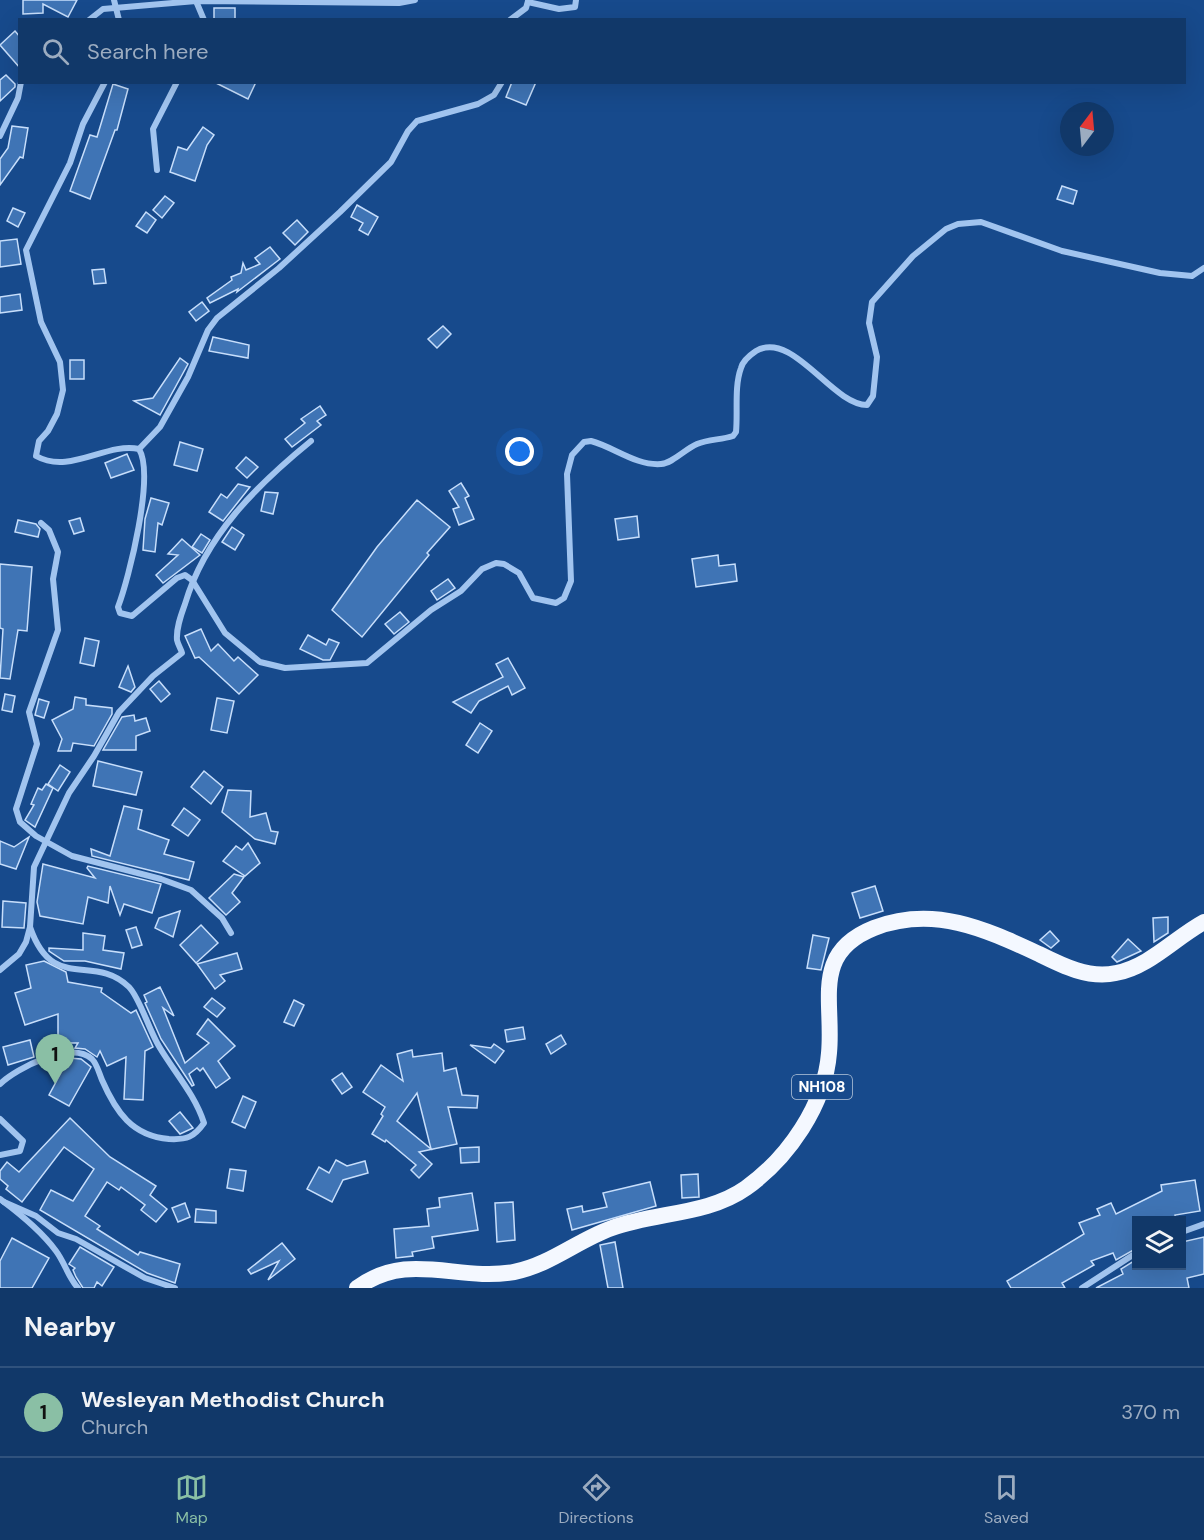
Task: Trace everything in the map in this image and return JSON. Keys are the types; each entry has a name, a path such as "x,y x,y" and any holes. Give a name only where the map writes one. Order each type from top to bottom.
{"highway":[{"name":"NH108","path":"357,1288 372,1277 394,1269 484,1274 514,1272 547,1262 612,1228 723,1200 747,1188 768,1169 806,1122 821,1092 829,1054 827,989 831,970 844,946 856,936 876,927 918,920 950,920 975,926 1058,964 1095,974 1116,974 1139,966 1204,922"}],"street":[{"path":"92,18 116,3 196,1 399,3 415,0"},
{"path":"513,18 522,13 528,1 566,9 576,6 576,0"},
{"path":"196,1 203,18"},
{"path":"116,3 119,18"},
{"path":"0,136 18,98 21,84"},
{"path":"104,84 83,124 70,163 26,250 41,322 60,362 63,390 57,414 48,431 39,441 36,456 46,461 79,460 123,448 139,449 160,427 188,377 208,330 217,318 279,268 391,162 408,131 417,121 478,104 494,95 501,84"},
{"path":"157,170 153,129 176,84"},
{"path":"139,449 144,470 141,502 130,574 118,607 120,613 132,616 140,612 182,575 192,580 225,633 260,662 285,668 367,663 431,610 460,591 488,565 504,564 519,573 533,597 556,603 564,598 571,581 567,474 572,455 577,447 591,441 635,459 660,464 668,463 695,444 709,439 733,436 736,432 741,367 748,357 758,350 768,346 781,350 807,366 850,401 860,405 870,402 877,357 869,323 872,302 913,256 946,229 958,224 981,222 1062,251 1160,273 1192,276 1204,268"},
{"path":"0,970 19,954 30,927 32,879 58,812 119,712 153,676 180,655 178,630 192,580 208,548 275,470 311,441"},
{"path":"41,523 50,530 58,552 53,579 58,630 29,712 37,744 16,809 20,822 27,830 47,840 60,850 89,862 162,879 191,890 222,918 231,933"},
{"path":"0,1084 20,1068 57,1054 87,1056 94,1061 114,1106 126,1123 144,1134 185,1140 196,1134 204,1123 190,1093 159,1048 129,987 110,976 87,970 65,968 51,962 40,952 30,927"},
{"path":"0,1119 23,1141 20,1150 0,1155"},
{"path":"2,1200 55,1249 66,1266 70,1279 78,1288"},
{"path":"2,1200 30,1212 58,1233 76,1239 145,1278 175,1288"},
{"path":"1186,1231 1204,1224"},
{"path":"1082,1288 1132,1255"}],"building":[{"path":"23,0 77,0 68,17 43,4 43,13 23,14"},
{"path":"214,8 235,8 235,18 214,18"},
{"path":"15,31 18,35 18,66 0,45"},
{"path":"6,75 15,87 0,101 0,80"},
{"path":"113,84 128,89 117,130 115,130 90,199 70,191 90,135 97,137"},
{"path":"218,84 255,84 248,99"},
{"path":"511,84 535,84 526,105 506,97"},
{"path":"12,126 28,128 23,158 20,157 0,185 0,159 8,148"},
{"path":"203,127 214,135 207,145 195,181 170,172 178,147 187,150"},
{"path":"1062,186 1077,191 1073,204 1057,199"},
{"path":"165,196 174,203 162,218 153,210"},
{"path":"357,205 378,217 368,235 359,230 363,223 351,217"},
{"path":"13,208 25,213 18,227 7,221"},
{"path":"146,212 156,220 147,233 136,226"},
{"path":"297,220 308,232 295,245 283,233"},
{"path":"17,239 21,264 0,267 0,241"},
{"path":"270,247 280,259 237,292 238,289 210,303 207,298 232,280 231,277 241,273 243,263 246,270 260,264 255,258"},
{"path":"104,269 106,283 94,284 92,270"},
{"path":"20,294 22,310 0,313 0,297"},
{"path":"202,302 209,311 196,321 189,312"},
{"path":"443,326 451,334 437,348 428,339"},
{"path":"213,337 249,345 248,358 209,351"},
{"path":"180,358 188,364 160,415 134,401 153,398"},
{"path":"70,360 84,360 84,379 70,379"},
{"path":"320,406 326,415 317,421 321,425 292,447 285,439 305,423 301,419"},
{"path":"180,442 203,449 197,471 174,465"},
{"path":"127,454 134,470 111,478 105,463"},
{"path":"246,457 258,467 247,478 236,468"},
{"path":"461,483 469,496 465,498 474,519 459,525 453,509 459,507 449,491"},
{"path":"238,484 250,487 223,521 209,512 221,494 227,498"},
{"path":"265,492 278,493 273,514 261,511"},
{"path":"151,498 169,503 162,525 158,523 155,552 143,550 145,519"},
{"path":"417,500 450,527 362,637 332,610 377,547"},
{"path":"637,516 639,537 618,540 615,519"},
{"path":"80,518 84,531 74,534 69,521"},
{"path":"18,520 36,524 40,529 38,537 15,532"},
{"path":"232,527 244,535 235,550 222,542"},
{"path":"201,534 210,540 202,553 192,547"},
{"path":"182,539 200,555 163,583 156,575 178,555 168,554"},
{"path":"718,555 719,566 735,564 737,581 696,587 692,559"},
{"path":"0,564 32,567 27,631 18,630 10,679 0,678 3,629 0,628"},
{"path":"448,579 455,588 437,600 431,591"},
{"path":"400,612 409,622 394,634 385,624"},
{"path":"201,629 211,651 218,644 234,661 238,657 258,675 239,694 199,657 195,658 185,636"},
{"path":"308,635 326,645 329,639 339,643 330,660 323,660 300,649"},
{"path":"85,638 99,641 94,666 80,663"},
{"path":"508,658 525,688 512,695 508,686 479,701 471,713 453,702 503,677 496,664"},
{"path":"128,666 135,687 131,692 119,687"},
{"path":"159,681 170,694 161,702 150,689"},
{"path":"5,694 15,696 12,712 2,710"},
{"path":"75,697 86,699 86,705 112,708 112,714 94,746 73,743 71,751 58,751 62,739 52,720 73,709"},
{"path":"217,698 234,701 227,733 211,730"},
{"path":"39,699 49,702 44,718 35,715"},
{"path":"134,715 135,721 146,718 150,731 136,736 136,750 103,750 122,717"},
{"path":"480,723 492,731 478,753 466,745"},
{"path":"98,761 142,772 136,795 93,786"},
{"path":"60,765 70,772 58,791 48,784"},
{"path":"204,771 223,787 211,804 191,787"},
{"path":"46,784 53,788 35,827 25,820 34,805 31,804 38,788 42,790"},
{"path":"228,790 251,791 250,817 266,813 271,831 278,832 275,844 255,839 222,812"},
{"path":"124,806 142,810 138,829 169,840 164,854 194,862 189,880 92,856 91,849 110,856"},
{"path":"184,808 200,820 188,836 172,825"},
{"path":"29,837 16,869 0,864 0,841 14,847"},
{"path":"248,843 260,863 245,876 223,861 236,846 242,850"},
{"path":"43,864 95,878 87,868 88,866 161,884 152,913 124,904 120,915 110,886 108,903 88,897 83,924 40,916 37,902"},
{"path":"234,874 244,877 232,893 240,902 226,915 209,898"},
{"path":"875,886 883,911 860,918 852,893"},
{"path":"3,901 26,903 24,928 2,927"},
{"path":"180,911 173,937 155,928 159,918"},
{"path":"1168,917 1168,933 1154,942 1153,918"},
{"path":"201,925 218,943 196,963 180,945"},
{"path":"136,927 142,945 132,948 126,930"},
{"path":"1050,931 1059,941 1051,948 1040,940"},
{"path":"83,933 105,936 103,950 124,953 121,969 85,961 64,961 49,951 49,948 83,950"},
{"path":"813,935 829,938 821,970 807,968"},
{"path":"1128,939 1141,951 1117,962 1112,957"},
{"path":"237,953 242,969 220,975 225,981 215,989 197,964"},
{"path":"44,961 66,972 68,982 102,988 101,992 131,1013 136,1010 153,1047 145,1051 143,1100 124,1099 126,1057 107,1066 100,1051 97,1057 85,1049 75,1048 78,1043 58,1043 58,1014 25,1025 15,993 31,988 26,965"},
{"path":"160,987 174,1016 163,1008 185,1063 209,1043 197,1034 208,1019 235,1046 218,1061 230,1078 216,1088 203,1068 200,1071 197,1068 189,1074 194,1085 192,1086 161,1039 145,1003 147,1002 144,995"},
{"path":"212,998 225,1008 217,1017 204,1007"},
{"path":"294,1000 304,1005 294,1026 284,1022"},
{"path":"523,1027 525,1039 507,1042 505,1030"},
{"path":"561,1035 566,1044 551,1054 546,1044"},
{"path":"30,1040 34,1057 8,1065 3,1047"},
{"path":"494,1044 504,1051 495,1063 470,1045 491,1048"},
{"path":"412,1050 413,1057 442,1053 444,1071 456,1068 462,1095 478,1096 477,1108 448,1107 457,1144 419,1152 432,1164 419,1178 411,1170 416,1165 386,1140 385,1142 372,1134 383,1116 381,1114 385,1107 363,1092 381,1065 403,1081 397,1054","holes":["417,1093 431,1149 397,1121"]},
{"path":"69,1058 81,1059 91,1067 69,1106 49,1095"},
{"path":"342,1073 352,1087 342,1094 332,1080"},
{"path":"243,1096 256,1102 245,1128 232,1122"},
{"path":"180,1112 193,1128 180,1134 169,1121"},
{"path":"70,1118 110,1157 156,1186 150,1195 167,1209 156,1222 141,1210 145,1205 121,1187 119,1190 107,1182 85,1216 100,1226 97,1229 138,1255 140,1252 180,1264 175,1283 147,1273 40,1210 51,1190 73,1201 94,1169 64,1147 22,1202 6,1189 8,1186 0,1179 0,1171 7,1162 19,1172"},
{"path":"479,1147 479,1162 461,1163 460,1148"},
{"path":"336,1160 347,1166 365,1161 368,1173 343,1180 332,1202 307,1189 319,1167 329,1173"},
{"path":"230,1169 246,1171 243,1191 227,1188"},
{"path":"698,1174 699,1197 682,1198 681,1175"},
{"path":"1195,1180 1200,1211 1175,1216 1132,1216 1132,1251 1116,1260 1113,1253 1091,1261 1094,1265 1062,1283 1065,1288 1011,1288 1007,1281 1084,1234 1079,1223 1100,1215 1097,1209 1111,1203 1116,1214 1162,1191 1161,1185"},
{"path":"650,1182 656,1206 572,1230 567,1209 582,1206 583,1212 607,1207 603,1193"},
{"path":"472,1193 478,1230 432,1237 434,1248 412,1252 413,1256 396,1258 394,1229 429,1226 427,1209 440,1207 439,1198"},
{"path":"513,1202 515,1240 497,1242 495,1203"},
{"path":"185,1203 190,1217 178,1222 172,1208"},
{"path":"196,1209 216,1211 216,1223 195,1222"},
{"path":"1204,1237 1204,1274 1187,1278 1189,1288 1096,1288 1123,1274 1121,1269 1132,1262 1132,1270 1186,1270 1186,1241"},
{"path":"12,1238 49,1258 32,1288 0,1288 0,1261"},
{"path":"615,1242 623,1288 608,1288 600,1245"},
{"path":"282,1243 295,1259 268,1280 279,1261 251,1274 248,1270"},
{"path":"80,1247 114,1267 102,1286 97,1282 94,1288 83,1288 76,1277 73,1270 75,1268 69,1264"}],"place":[{"name":"Wesleyan Methodist Church","path":"55,1084"}]}
